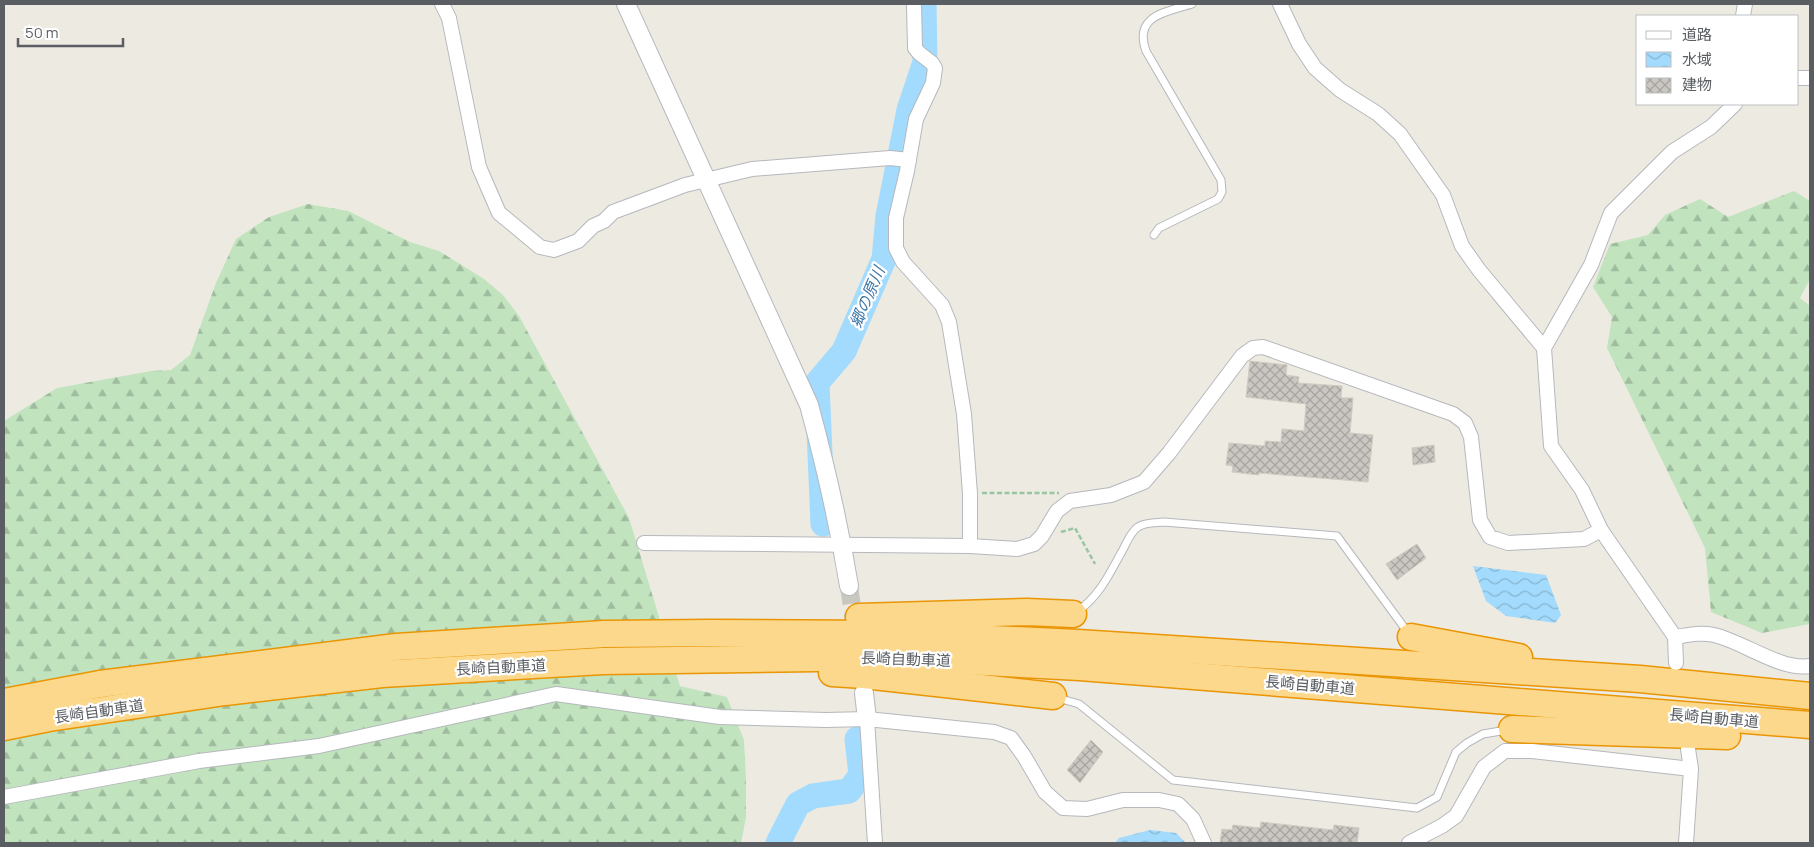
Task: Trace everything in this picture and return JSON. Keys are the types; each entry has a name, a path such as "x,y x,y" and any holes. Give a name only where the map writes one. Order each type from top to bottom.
{"highway":[{"path":"604,634 747,620 1027,612 1073,614"},
{"name":"長崎自動車道","path":"4,702 100,684 396,647 604,634 710,633 896,634 1078,643 1640,679 1810,696"},
{"path":"1411,637 1640,679"},
{"name":"長崎自動車道","path":"4,727 49,718 225,692 382,674 603,661 888,657 1080,667 1810,725"},
{"path":"712,658 807,672 864,675 1053,696"},
{"path":"1512,729 1810,738"}],"street":[{"path":"442,4 449,18 480,166 499,213 540,247 554,250 578,241 593,226 604,221 613,212 685,185 752,169 890,158 909,160"},
{"path":"626,4 809,405 823,457 849,586"},
{"path":"914,4 915,48 935,68 932,83 916,119 896,218 896,248 903,262 942,305 949,322 964,414 970,494 970,546"},
{"path":"1280,4 1299,44 1315,68 1340,90 1378,114 1400,134 1443,195 1462,246 1479,270 1544,348"},
{"path":"1676,663 1675,637 1602,530 1582,490 1551,446 1544,348 1591,264 1611,213 1672,152 1711,127 1734,105"},
{"path":"644,543 970,546 1017,549 1034,544 1042,536 1058,511 1070,501 1112,494 1144,482 1169,453 1242,356 1253,348 1263,347 1453,414 1465,423 1471,437 1480,520 1490,537 1508,543 1584,539 1602,530"},
{"path":"1675,637 1701,633 1716,635 1783,662 1810,666"},
{"path":"864,693 875,843"},
{"path":"4,797 199,761 319,746 556,694 720,717 826,720 867,719 994,732 1011,738 1024,756 1044,792 1062,808 1087,809 1123,800 1159,800 1178,804 1193,819 1204,843"},
{"path":"1686,843 1691,768 1688,749"},
{"path":"1409,843 1442,826 1456,816 1484,767 1505,751 1532,751 1691,768"}],"lane":[{"path":"1154,235 1159,228 1218,199 1222,192 1220,180 1142,42 1144,30 1149,19 1192,4"},
{"path":"1073,614 1089,603 1099,592 1130,535 1137,527 1147,523 1164,522 1338,536 1411,637"},
{"path":"1053,696 1079,704 1173,780 1417,808 1437,797 1456,752 1467,743 1484,734 1512,729"}],"path":[{"path":"970,494 1058,492 1070,501"},
{"path":"1042,536 1075,528 1096,564"}],"green space":[{"path":"1794,191 1810,201 1810,279 1800,298 1810,306 1810,624 1762,633 1711,612 1705,548 1607,348 1612,317 1593,287 1610,244 1648,235 1665,215 1700,199 1728,217"},
{"path":"308,204 348,211 410,242 439,251 484,279 503,295 519,316 629,518 680,686 727,697 744,740 746,817 741,843 4,843 4,421 57,388 151,371 171,370 190,355 216,283 236,239 269,217"}],"water":[{"path":"1473,566 1546,575 1561,615 1555,623 1506,616 1486,601"},
{"path":"1150,830 1176,833 1186,843 1115,843 1119,838"}],"building":[{"path":"1250,361 1287,365 1286,375 1299,377 1298,383 1342,386 1341,398 1353,398 1350,433 1373,435 1368,482 1232,472 1233,466 1226,465 1229,443 1265,446 1265,441 1281,442 1282,429 1304,431 1306,404 1246,397"},
{"path":"1434,445 1435,462 1413,465 1412,448"},
{"path":"1417,544 1426,558 1397,580 1386,564"},
{"path":"1091,740 1103,752 1080,783 1067,770"},
{"path":"1261,822 1333,830 1334,825 1359,828 1357,843 1220,843 1222,829 1232,830 1233,825 1260,828"}],"waterway":[{"name":"郷の原川","path":"823,524 817,383 844,351 884,259 888,216 909,110 925,62 924,4"},
{"name":"郷の原川","path":"778,843 798,804 813,796 849,791 861,775 857,739"}],"tunnel":[{"path":"849,586 855,628"}]}
